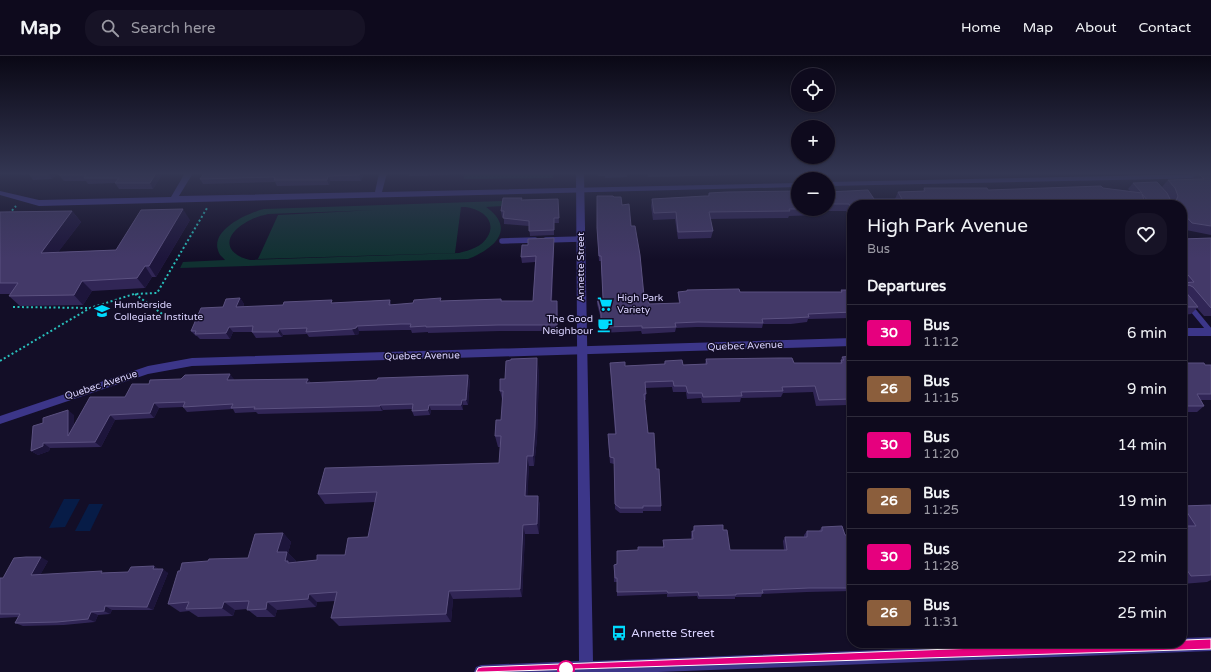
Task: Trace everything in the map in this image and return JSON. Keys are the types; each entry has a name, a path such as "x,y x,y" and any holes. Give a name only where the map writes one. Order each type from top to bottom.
{"street":[{"path":"34,202 39,203 73,202"},
{"name":"Annette Street","path":"580,202 586,670"},
{"path":"1187,332 1211,332"},
{"name":"Quebec Avenue","path":"0,420 148,370 192,362 847,342"},
{"path":"1187,645 1211,644"},
{"path":"481,672 586,670 1115,648"}],"lane":[{"path":"502,241 581,239"},
{"path":"1187,303 1211,332"}],"path":[{"path":"14,213 8,215 18,204"},
{"path":"0,361 90,308 134,294 157,293 210,204"},
{"path":"134,294 165,316"},
{"path":"13,306 90,308"}],"green space":[{"path":"502,202 502,206 486,207 495,215 500,223 501,230 498,238 486,250 468,259 180,268 183,262 225,260 220,254 217,245 219,237 231,224 264,209","holes":["461,207 473,209 484,214 490,224 490,230 488,236 482,243 459,253 250,260 235,254 231,249 230,244 230,239 238,228 259,216 268,214 375,210 278,215 258,259 455,253"]}],"water":[{"path":"64,499 80,499 65,527 49,528"},
{"path":"89,504 103,504 90,531 75,531"}],"building":[{"path":"502,202 558,202 559,218 554,218 554,230 529,231 529,221 503,218 504,211 501,211"},
{"path":"597,202 622,202 622,205 629,204 631,226 635,226 640,255 644,296 648,296 649,304 680,303 678,292 687,290 739,289 740,292 842,292 841,290 847,290 847,312 808,314 809,317 762,319 763,323 698,322 675,323 676,327 601,327 601,314 597,298 603,298 601,256 599,256"},
{"path":"652,202 791,202 791,209 789,209 790,211 709,212 713,231 678,232 676,212 654,213"},
{"path":"835,202 847,202 847,204 835,204"},
{"path":"1187,202 1211,202 1211,226 1192,223 1187,218"},
{"path":"183,209 149,266 145,266 137,278 82,281 74,295 9,296 18,283 0,283 0,212 72,211 41,253 116,250 141,210"},
{"path":"554,238 551,301 557,301 557,325 410,327 411,324 401,324 357,326 356,328 352,329 306,332 307,328 279,329 278,332 252,332 253,326 229,327 226,333 195,334 196,331 191,331 201,308 223,307 226,299 240,298 236,307 283,305 284,302 332,300 331,303 390,300 389,305 413,303 414,300 441,298 440,301 501,299 501,301 533,301 536,256 521,257 522,245 528,245 528,239"},
{"path":"1211,238 1211,308 1193,287 1189,285 1187,286 1187,283 1194,282 1187,274 1187,239"},
{"path":"1187,293 1198,307 1187,307"},
{"path":"847,356 847,399 819,400 815,386 782,387 783,391 741,392 742,396 703,397 702,393 688,393 686,386 674,386 673,381 645,382 646,394 644,394 648,433 654,433 656,469 659,469 661,506 620,508 615,504 614,458 610,457 608,434 616,434 610,363 625,362 625,366 665,364 665,361 682,360 683,365 707,364 706,359 792,358 794,363 842,363 841,360 844,360 842,357"},
{"path":"537,358 533,456 527,456 525,496 538,496 537,524 523,525 520,589 449,591 446,614 331,618 337,592 309,594 308,599 267,602 266,609 247,610 249,601 224,602 222,608 186,609 189,602 168,604 178,571 180,571 182,563 208,561 209,559 248,558 255,534 283,533 277,552 287,552 285,561 288,561 288,563 317,560 317,555 345,555 348,538 368,537 377,492 318,494 325,468 499,463 501,436 495,436 496,420 501,420 503,391 500,391 500,379 505,379 506,361 511,359"},
{"path":"1187,363 1204,363 1205,365 1211,365 1211,394 1197,394 1204,406 1187,406"},
{"path":"230,374 227,380 308,379 306,383 377,380 378,378 468,375 466,400 462,400 461,405 429,405 428,410 412,411 413,404 254,409 255,407 231,408 233,404 183,407 185,402 154,403 150,413 110,415 95,442 43,443 43,446 31,451 33,426 43,423 43,418 68,410 68,436 90,397 125,397 132,384 149,384 150,380 181,379 185,375"},
{"path":"1211,505 1211,575 1191,576 1187,570 1187,526 1196,526 1187,512 1187,506"},
{"path":"723,525 723,530 727,530 730,550 787,550 785,537 807,537 807,531 822,531 822,527 842,526 845,535 847,535 847,588 762,590 763,593 699,596 698,592 617,592 617,578 615,578 614,565 617,564 617,551 638,550 638,547 664,547 663,540 693,539 692,531 694,531 694,526"},
{"path":"41,557 31,575 102,571 101,573 128,572 131,567 154,566 153,569 163,569 147,607 105,606 104,611 91,612 88,619 57,622 15,623 20,614 0,614 0,578 3,578 14,558"}],"bus line":[{"name":"30","path":"1187,645 1211,644"},
{"name":"30","path":"482,672 1107,648"}],"place":[{"name":"High Park Variety","path":"605,304"},
{"name":"Humberside Collegiate Institute","path":"102,311"},
{"name":"The Good Neighbour","path":"605,325"},
{"name":"Annette Street","path":"619,633"}]}
